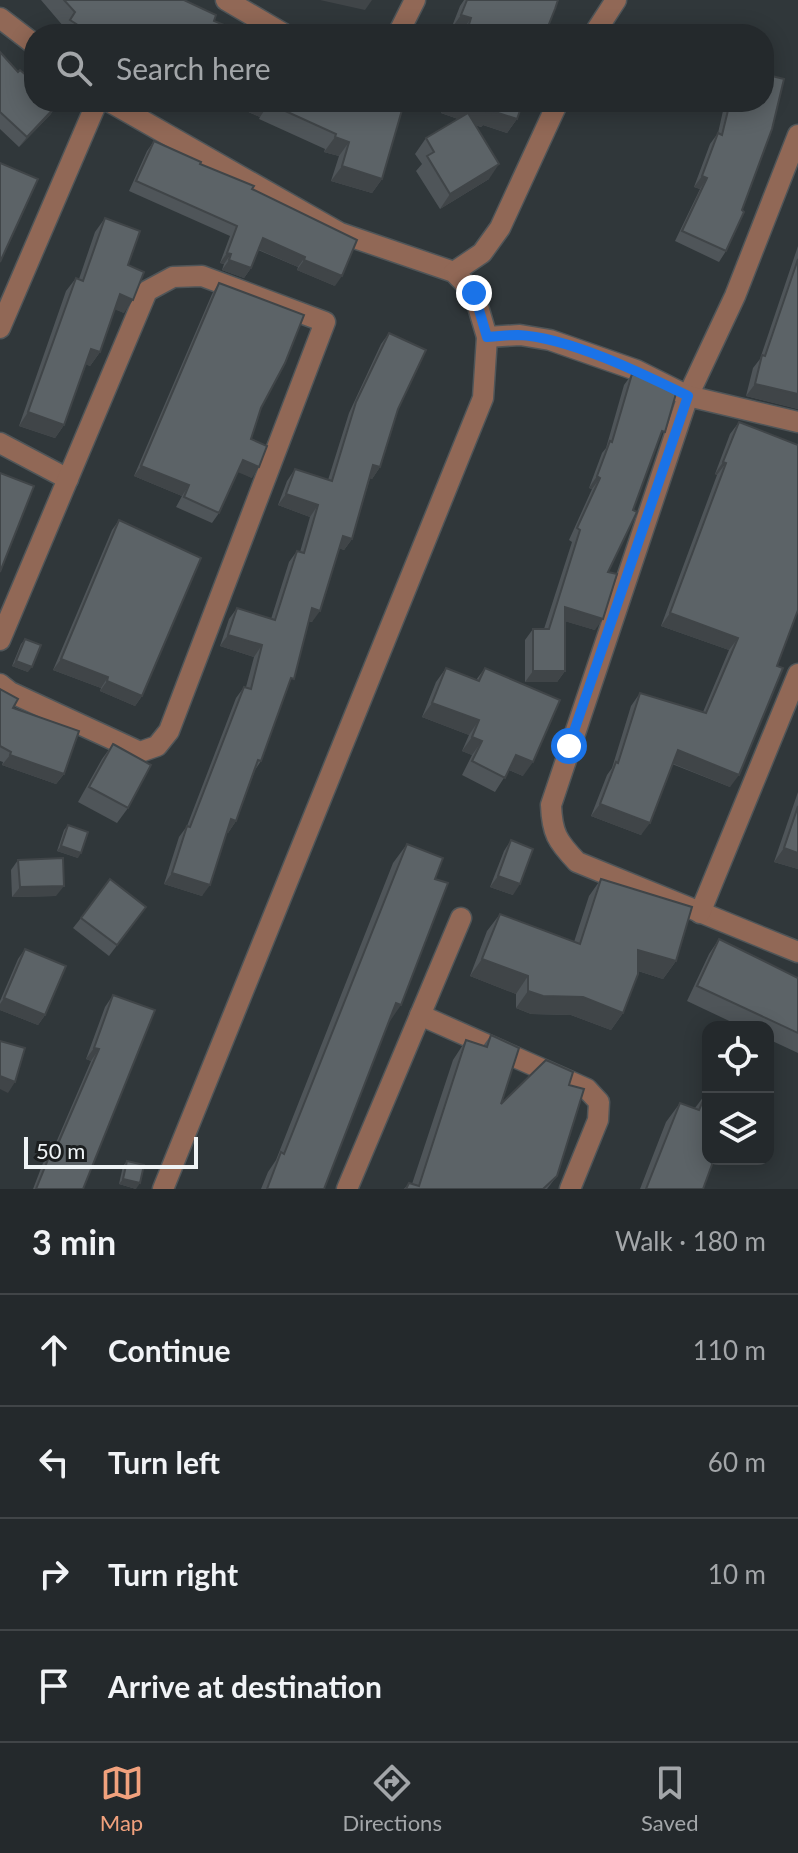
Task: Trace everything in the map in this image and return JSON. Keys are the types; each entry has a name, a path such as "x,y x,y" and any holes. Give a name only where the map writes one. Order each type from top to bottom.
{"street":[{"path":"226,0 267,24"},
{"path":"403,24 415,0"},
{"path":"600,24 616,0"},
{"path":"0,18 24,36"},
{"path":"0,328 93,112"},
{"path":"128,112 340,233 454,272 474,293 487,337 483,398 163,1189"},
{"path":"454,272 482,253 500,228 553,112"},
{"path":"798,135 735,296 688,396 551,805 552,825 558,843 577,862 798,952"},
{"path":"0,640 147,291 173,277 202,276 325,322 169,731 157,746 140,752 10,692 0,684"},
{"path":"487,337 520,335 550,340 636,370 688,396 798,422"},
{"path":"0,443 68,479"},
{"path":"700,913 798,674"},
{"path":"347,1189 461,918"},
{"path":"420,1015 587,1089 599,1102 598,1120 570,1189"}],"building":[{"path":"64,0 184,0 216,15 214,21 221,24 76,24 70,20 75,12"},
{"path":"467,0 558,0 549,24 469,24 471,18 461,15"},
{"path":"0,52 18,72 20,70 24,73 24,112 50,112 27,137 0,112"},
{"path":"774,76 784,79 772,129 742,210 744,212 726,251 682,231 707,178 702,176 718,133 722,135 728,112 774,112"},
{"path":"288,112 401,112 382,179 342,166 349,142 335,137 336,134"},
{"path":"495,112 519,112 517,119"},
{"path":"468,113 499,164 450,194 427,156 434,152 426,138"},
{"path":"154,141 254,186 252,189 357,240 342,276 263,238 251,268 229,260 231,254 227,253 237,226 136,181"},
{"path":"0,163 38,179 0,262"},
{"path":"105,218 140,231 128,265 144,272 133,300 120,294 100,352 91,349 64,425 28,412 76,278 83,281"},
{"path":"798,259 798,394 755,384 762,355 765,356"},
{"path":"219,283 304,315 285,363 261,408 251,439 267,446 259,467 243,460 219,513 184,497 189,485 141,466"},
{"path":"389,333 426,350 398,409 380,467 373,465 352,539 343,536 320,611 312,608 294,679 291,678 236,821 231,819 210,885 172,873 187,826 190,827 244,687 251,689 262,645 228,635 237,608 275,620 297,551 304,553 318,505 286,494 295,469 332,481 356,402"},
{"path":"632,374 677,390 665,432 662,431 633,510 637,512 608,572 617,574 603,619 565,607 565,671 533,671 533,629 549,629 580,530 577,528 600,478 597,476 612,442"},
{"path":"739,422 798,445 798,610 777,666 783,668 739,775 678,750 650,823 600,804 618,763 640,693 706,713 738,638 670,613"},
{"path":"0,473 34,486 0,572"},
{"path":"119,520 201,558 142,696 107,681 108,677 61,659"},
{"path":"25,639 41,645 32,667 16,661"},
{"path":"446,668 479,681 485,668 560,700 533,762 516,755 505,778 472,761 482,741 472,737 479,720 432,703"},
{"path":"0,689 18,699 13,708 79,731 64,774 10,755 11,752 0,746"},
{"path":"113,744 151,765 128,808 89,787"},
{"path":"798,806 798,853 784,848"},
{"path":"68,825 88,832 81,853 61,846"},
{"path":"511,840 533,849 520,884 498,876"},
{"path":"407,844 443,858 435,879 448,883 401,1005 396,1003 324,1189 267,1189 281,1152 284,1154"},
{"path":"63,858 64,886 20,887 18,860"},
{"path":"110,879 146,907 117,945 81,918"},
{"path":"601,879 692,907 676,961 638,950 638,974 623,1013 583,997 543,996 528,991 528,976 482,959 500,914 580,944"},
{"path":"719,939 798,978 798,1033 774,1021 697,986"},
{"path":"25,949 66,966 45,1015 4,998"},
{"path":"113,995 155,1010 83,1189 36,1189 99,1049 94,1048"},
{"path":"491,1035 519,1048 501,1104 546,1060 573,1072 569,1085 584,1089 557,1176 543,1189 406,1189 409,1183 419,1186 466,1040 487,1047"},
{"path":"0,1041 25,1048 15,1082 0,1076"},
{"path":"680,1103 699,1110 702,1103 702,1165 712,1165 703,1189 646,1189"},
{"path":"127,1161 144,1165 140,1183 123,1179"}],"route":[{"path":"474,293 487,337 520,335 550,340 636,370 688,396 569,746"}]}
